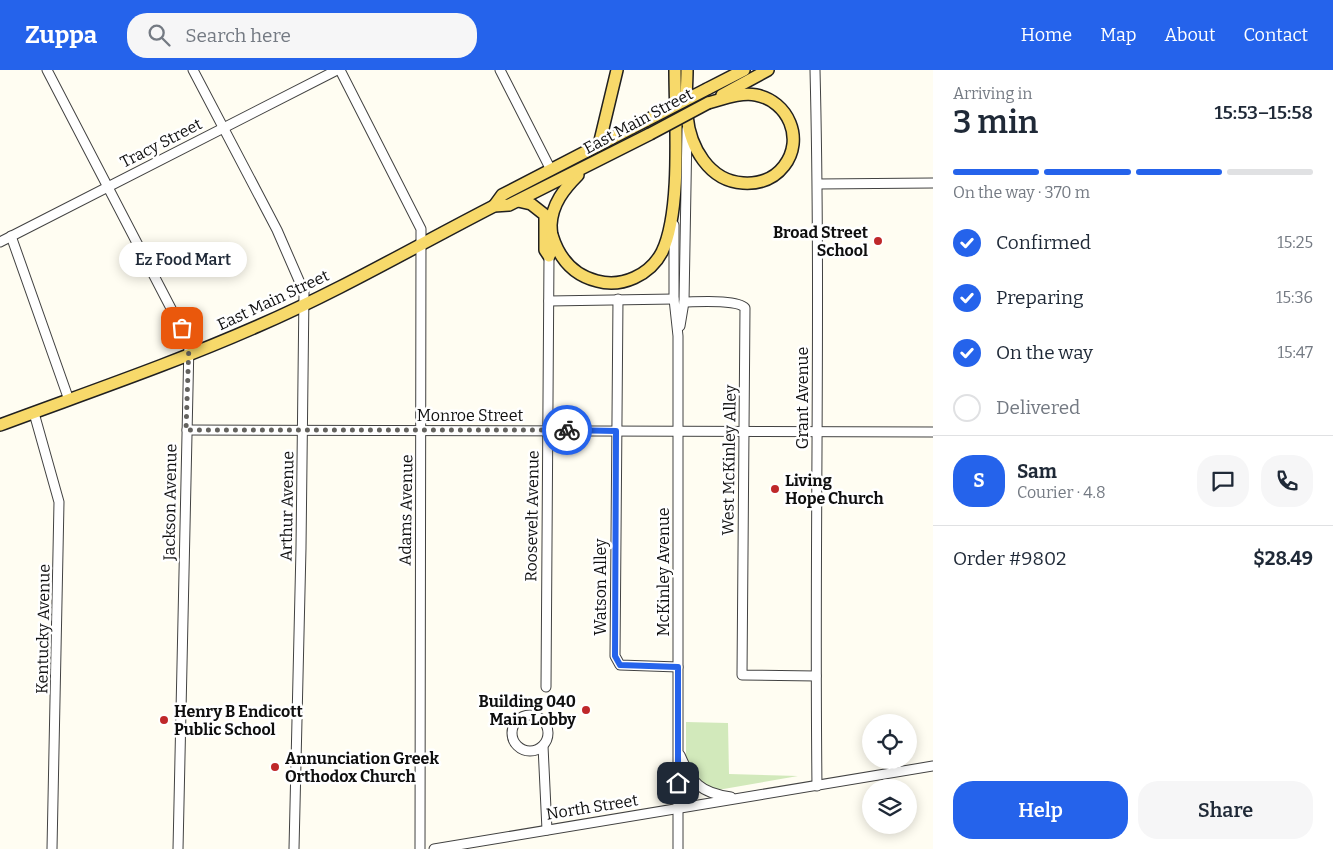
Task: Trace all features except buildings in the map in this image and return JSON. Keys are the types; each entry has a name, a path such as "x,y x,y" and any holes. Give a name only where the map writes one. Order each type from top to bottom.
{"main road":[{"path":"599,145 618,70"},
{"path":"552,235 560,254 568,266 578,274 604,283 630,280 652,265 661,253 674,200 675,70"},
{"path":"688,70 687,117 693,141 701,158 722,178 740,183 760,182 777,173 784,166 792,150 793,131 787,115 774,101 747,94 708,103"},
{"name":"East Main Street","path":"494,206 502,196 744,70"},
{"name":"East Main Street","path":"0,425 188,355 305,304 494,206 509,205 584,168 768,70"},
{"path":"518,201 531,204 545,215 544,250 548,256 552,250 551,224 559,197 584,168"}],"street":[{"name":"Jackson Avenue","path":"47,70 189,343 178,849"},
{"name":"Arthur Avenue","path":"193,70 302,284 305,304 294,849"},
{"name":"Tracy Street","path":"0,242 338,70"},
{"name":"Adams Avenue","path":"338,70 419,222 422,243 420,849"},
{"path":"500,70 551,170"},
{"name":"Grant Avenue","path":"815,70 818,184 816,432 817,786"},
{"name":"McKinley Avenue","path":"678,336 684,302 687,117"},
{"path":"818,184 933,183"},
{"name":"McKinley Avenue","path":"674,200 674,300 678,336 678,849"},
{"path":"11,236 69,400"},
{"name":"Roosevelt Avenue","path":"546,687 548,256"},
{"name":"Watson Alley","path":"618,299 616,661 620,665 678,667"},
{"path":"549,301 674,300"},
{"name":"West McKinley Alley","path":"684,302 740,304 745,308 742,675 816,676"},
{"name":"Kentucky Avenue","path":"34,413 59,502 52,849"},
{"name":"Monroe Street","path":"186,430 548,430 744,433 933,432"},
{"path":"543,746 530,751 519,748 512,738 513,726 517,721 527,716 542,720 548,733 543,746 547,830"},
{"path":"678,751 688,774 697,785 714,795 744,798"},
{"name":"North Street","path":"434,849 933,766"}],"green space":[{"path":"686,722 728,723 729,774 798,776 712,791 703,790 686,769"}],"way so far":[{"path":"182,328 189,343 186,430 567,430"}],"place":[{"name":"Broad Street School","path":"878,241"},
{"name":"Ez Food Mart","path":"182,328"},
{"name":"Living Hope Church","path":"775,489"},
{"name":"Building 040 Main Lobby","path":"586,710"},
{"name":"Henry B Endicott Public School","path":"164,720"},
{"name":"Annunciation Greek Orthodox Church","path":"275,767"}],"route":[{"path":"567,430 616,431 615,656 616,661 620,665 678,667 678,783"}]}
